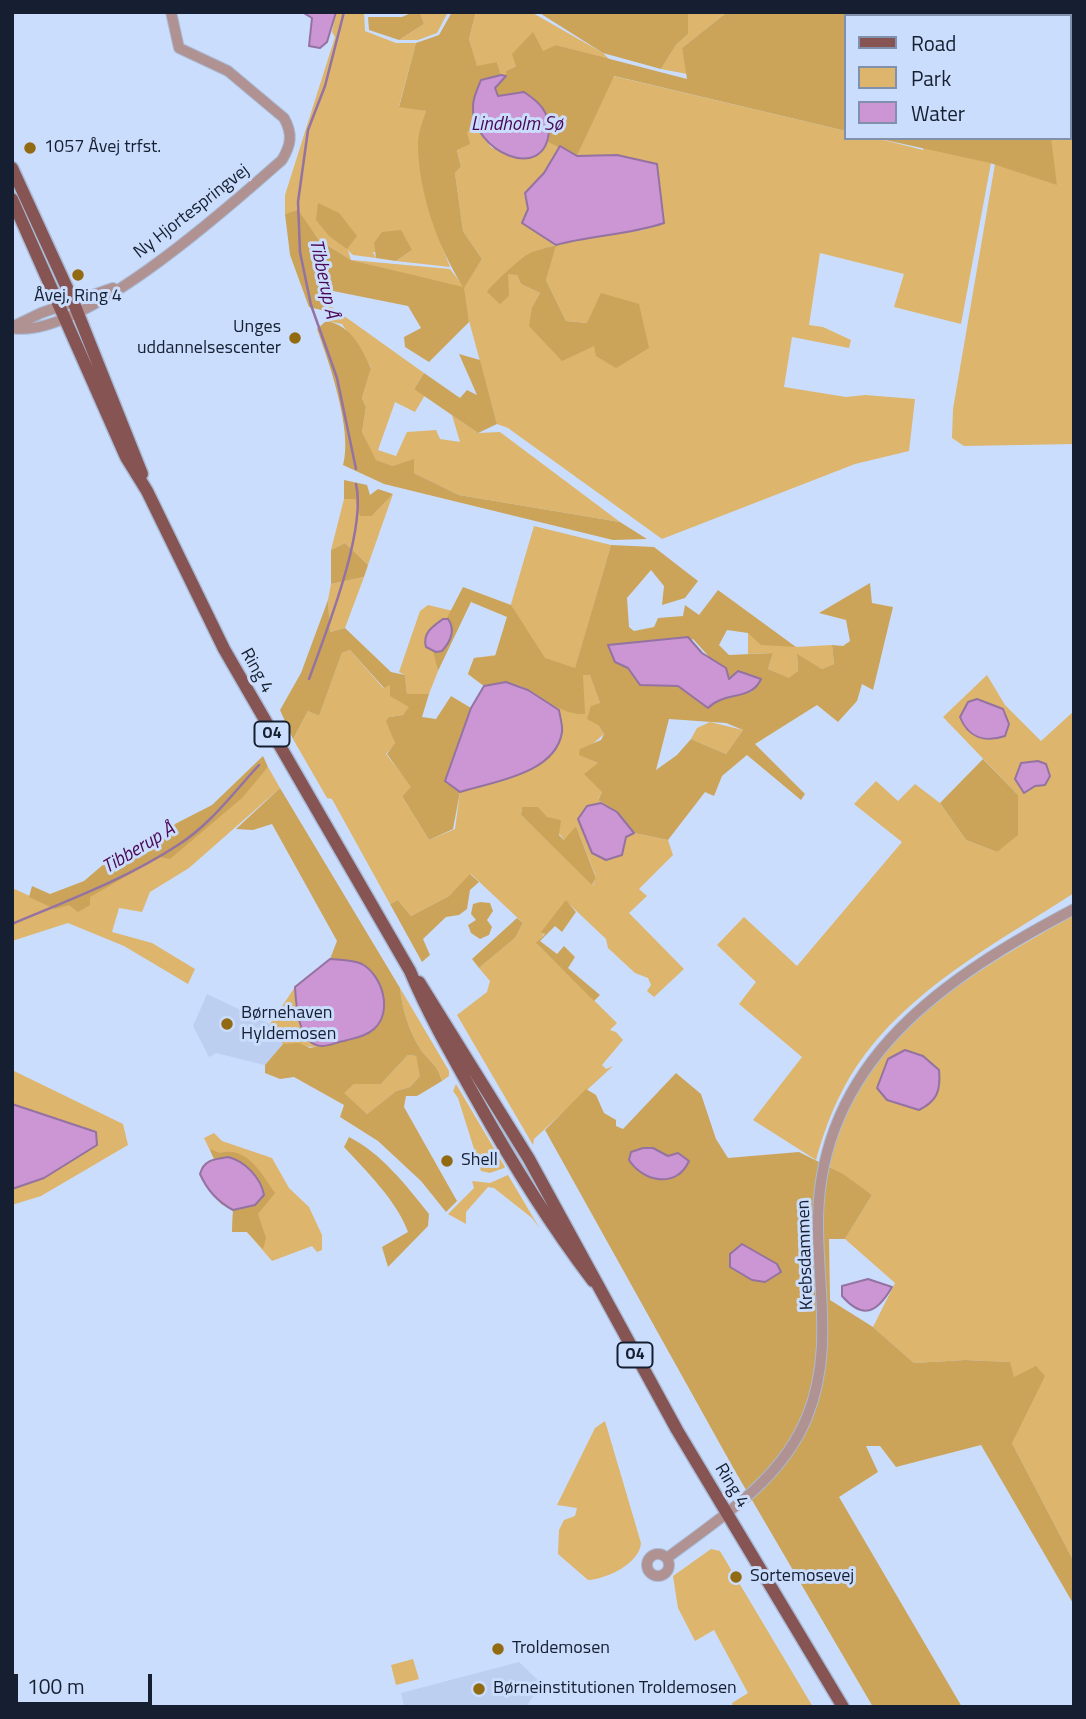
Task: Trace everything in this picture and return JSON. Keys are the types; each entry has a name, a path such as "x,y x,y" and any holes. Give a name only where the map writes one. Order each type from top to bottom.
{"main road":[{"name":"Ring 4","path":"12,168 76,307 135,451 147,491"},
{"name":"Ring 4","path":"12,199 126,457 147,491 224,649 410,971 427,1011 521,1176 556,1233 593,1281 843,1707"}],"street":[{"name":"Ny Hjortespringvej","path":"12,328 76,307 96,305 213,220 282,160 291,139 284,118 228,71 179,48 171,12"},
{"name":"Krebsdammen","path":"727,1513 776,1469 807,1418 817,1387 825,1324 818,1220 821,1180 838,1118 855,1083 876,1052 945,988 1000,948 1074,909"},
{"path":"667,1558 727,1513"}],"shaded area":[{"path":"420,12 424,24 399,40 369,30 368,17 402,17"},
{"path":"452,12 476,12 469,39 477,66 497,62 501,75 481,80 473,105 475,127 467,132 470,144 457,150 461,167 455,173 463,231 482,259 464,288 469,322 429,362 405,347 404,337 421,328 408,306 328,290 325,311 309,307 290,255 285,214 298,210 319,240 351,260 463,287 438,237 422,181 418,139 426,111 399,107 416,43 439,35"},
{"path":"538,12 688,12 688,34 676,45 661,69 603,53"},
{"path":"727,12 878,14 844,14 844,131 614,76 577,156 548,142 549,117 524,92 498,97 495,88 506,76 506,71 516,66 512,54 533,32 543,51 556,45 687,79 682,48"},
{"path":"1074,12 1074,97 1072,14 946,14"},
{"path":"885,140 1051,140 1057,185 990,163"},
{"path":"318,203 339,213 357,236 347,249 329,236 316,220"},
{"path":"401,230 412,250 396,261 376,258 374,243 382,232"},
{"path":"556,245 546,280 566,321 587,323 601,293 639,304 649,348 616,368 596,356 594,346 562,361 529,326 532,307 540,293 521,284 517,275 508,274 509,296 500,304 487,292 528,254"},
{"path":"326,321 349,332 371,368 362,398 366,407 362,432 376,460 393,466 414,459 414,473 459,495 620,522 647,539 613,540 384,484 343,465 345,434 342,416 317,329"},
{"path":"459,354 480,360 497,424 478,433 414,389 424,373 460,398 467,390 477,395"},
{"path":"344,480 367,485 370,495 378,489 393,494 372,516 360,516 355,499 344,499"},
{"path":"345,543 368,565 364,577 331,584 331,550"},
{"path":"611,545 654,547 698,581 685,598 662,605 664,586 651,570 627,598 629,627 634,631 654,627 658,618 683,616 685,605 699,615 718,590 796,647 761,645 748,633 727,630 719,645 729,655 773,653 768,669 789,678 798,671 797,654 822,669 834,664 832,645 843,646 850,641 846,620 819,613 870,583 872,603 893,607 873,690 862,684 857,701 838,722 817,705 755,744 805,794 801,800 747,755 722,776 714,796 705,792 668,840 634,833 617,812 598,800 602,792 584,774 598,763 579,755 580,749 601,740 604,734 598,725 587,719 591,706 600,703 590,675 583,675 585,714 564,710 517,684 506,682 484,686 468,674 474,658 495,656 507,617 471,602 438,671 432,647 463,587 511,605 545,658 575,668","holes":["693,639 729,679 738,671 761,679 751,692 723,697 704,705 678,686 640,685 628,668","669,719 726,723 743,730 726,754 691,739 677,755 656,770"]},
{"path":"328,600 330,632 345,628 391,672 405,675 407,694 429,694 422,717 436,719 451,696 471,708 445,781 460,792 453,829 429,840 402,796 411,787 387,754 395,743 386,721 389,717 403,715 409,707 390,696 390,685 384,688 350,650 342,653 319,716 308,711 293,739 280,710 301,673"},
{"path":"263,756 268,767 242,798 170,859 160,857 90,897 90,905 78,912 69,905 55,909 29,897 32,886 50,894 84,881 105,863 118,867 158,847 175,824 212,805"},
{"path":"983,759 1018,795 1018,835 997,852 966,840 940,803"},
{"path":"280,788 400,988 404,1012 413,1036 436,1067 442,1081 417,1096 406,1096 404,1107 457,1201 446,1212 421,1181 378,1141 340,1117 344,1105 294,1077 280,1079 265,1073 265,1065 283,1044 299,1043 310,1048 363,1036 376,1028 361,964 330,959 337,941 272,824 253,830 236,829","holes":["408,1055 416,1056 420,1076 410,1087 396,1091 367,1114 344,1093 354,1084 381,1084"]},
{"path":"522,807 538,807 547,817 561,820 559,835 564,840 576,826 596,878 592,885 521,815"},
{"path":"470,874 479,882 470,890 467,909 459,915 446,917 423,939 430,955 422,962 390,904 398,900 411,916 449,896"},
{"path":"566,900 576,912 562,932 555,926 540,941 557,954 564,946 575,957 568,968 600,995 594,1001 536,943 545,934 541,932"},
{"path":"490,903 493,911 487,920 492,927 489,935 480,939 471,933 468,925 476,920 471,914 473,904"},
{"path":"517,918 523,923 515,938 479,968 472,959"},
{"path":"207,994 270,1024 283,1044 265,1065 216,1053 209,1057 193,1026"},
{"path":"676,1073 701,1094 716,1139 728,1158 799,1152 843,1174 872,1195 845,1239 829,1239 830,1300 873,1327 914,1363 965,1360 1010,1362 1014,1377 1036,1366 1045,1376 1012,1443 1074,1562 1074,1605 981,1445 896,1467 880,1446 866,1446 878,1472 839,1497 962,1707 873,1707 735,1471 545,1130 586,1089 596,1095 604,1113 616,1120 616,1126 623,1129"},
{"path":"349,1137 382,1161 429,1214 428,1226 388,1267 382,1247 408,1232 389,1198 344,1147"},
{"path":"210,1149 220,1153 238,1153 246,1157 275,1193 258,1214 266,1238 263,1249 247,1232 232,1232 233,1210 255,1205 228,1157 214,1159"},
{"name":"Børneinstitutionen Troldemosen","path":"519,1662 542,1684 526,1707 404,1707 401,1693"}],"green space":[{"path":"336,12 364,12 365,31 396,43 416,43 399,106 426,111 422,132 422,171 430,209 450,267 396,261 412,250 373,252 376,258 353,255 348,250 351,260 319,240 298,211 285,214 285,195 335,37 332,32"},
{"path":"420,12 448,12 437,33 418,40 399,40 424,24"},
{"path":"476,12 531,12 603,53 610,60 556,45 506,71 506,76 501,75 497,62 477,67 469,39"},
{"path":"688,12 727,12 682,48 687,74 661,69 676,45 688,34"},
{"path":"946,12 1074,12 1074,444 964,446 952,438 953,409 995,164 991,163 961,324 894,307 904,274 820,253 809,325 823,327 851,340 849,348 792,337 784,387 846,397 865,395 915,399 909,451 855,464 662,539 508,428 497,424 465,306 463,288 351,260 450,269 464,287 482,259 463,231 455,173 461,167 457,149 467,131 475,127 492,148 538,154 548,142 560,146 544,173 524,194 528,209 556,245 584,237 644,230 617,155 577,156 613,76 844,131 844,140 884,140 923,150 926,140 1072,140 1072,14","holes":["555,245 546,280 566,321 587,323 616,368 594,345 532,307 540,293 521,284 517,275 528,254"]},
{"path":"326,303 424,373 414,389 425,395 415,412 395,402 378,450 396,456 407,432 436,430 440,439 460,442 452,415 478,433 500,432 620,522 459,495 414,473 375,460 362,432 366,407 362,398 371,367 342,324 326,321"},
{"path":"393,494 368,565 345,543 331,550 344,499 355,499 372,516"},
{"path":"534,526 611,545 575,669 583,675 590,674 600,703 598,725 604,734 580,755 598,763 602,792 598,799 601,803 587,806 626,837 634,833 668,840 673,855 639,889 647,896 629,913 684,969 654,997 647,991 651,985 648,978 635,973 608,948 606,939 566,901 537,944 617,1023 610,1030 623,1040 602,1065 606,1069 613,1066 534,1139 533,1145 457,1015 487,992 490,981 479,968 515,938 523,923 471,874 449,896 411,916 398,900 390,904 332,799 327,798 293,739 308,711 319,716 342,653 350,650 383,688 390,684 410,707 403,715 389,717 395,744 386,754 412,787 402,796 429,840 455,829 460,792 537,766 506,682 484,686 468,674 474,658 496,655","holes":["522,807 538,807 565,841 576,826 596,877 593,885 521,815"]},
{"path":"364,577 345,628 330,632 328,600 331,584"},
{"path":"428,605 453,611 433,647 438,671 429,694 407,694 405,675 399,672 420,611"},
{"path":"748,633 796,647 832,645 834,664 822,669 797,655 798,671 790,679 768,669 773,653 748,654"},
{"path":"987,675 1005,705 1041,741 1074,711 1074,893 985,949 927,991 901,1014 877,1039 849,1078 832,1112 816,1160 753,1120 802,1057 739,1004 756,982 717,945 744,917 797,966 902,842 854,804 876,781 898,801 915,784 940,803 966,840 997,852 1018,795 943,717"},
{"path":"710,722 743,730 726,754 691,739 697,728"},
{"path":"268,767 280,788 189,868 150,892 142,912 119,908 112,932 152,943 195,969 188,984 124,946 68,923 12,941 12,888 57,908 215,814"},
{"path":"1074,915 1074,1562 1012,1443 1014,1377 1009,1362 965,1360 914,1363 873,1327 895,1283 845,1239 872,1195 828,1166 844,1120 865,1080 891,1045 922,1014 957,987"},
{"path":"295,987 300,1021 308,1036 321,1046 283,1044 270,1024"},
{"path":"400,988 449,1071 449,1076 442,1081 436,1067 413,1036 404,1012"},
{"path":"408,1055 416,1056 421,1075 410,1087 396,1091 367,1114 343,1093 354,1084 381,1084"},
{"path":"12,1070 123,1124 128,1145 41,1196 12,1205 12,1189 44,1178 97,1145 95,1132 12,1104"},
{"path":"456,1084 504,1168 490,1173 481,1171 458,1098 453,1091"},
{"path":"214,1133 222,1141 272,1158 289,1188 309,1207 322,1235 322,1250 317,1252 312,1246 272,1261 247,1232 232,1232 233,1210 221,1204 200,1174 202,1166 214,1159 204,1138"},
{"path":"508,1175 540,1229 532,1218 494,1188 488,1187 466,1212 466,1224 448,1214 474,1188 472,1181 490,1183"},
{"path":"605,1421 641,1543 635,1557 621,1569 604,1577 588,1580 558,1554 559,1530 564,1520 575,1516 577,1508 557,1505 595,1428"},
{"path":"711,1549 720,1551 813,1707 733,1707 732,1703 748,1693 714,1630 695,1641 678,1608 673,1576"},
{"path":"413,1659 419,1679 396,1685 391,1665"}],"water":[{"path":"302,12 336,12 327,42 320,48 309,46 312,18"},
{"name":"Lindholm Sø","path":"506,76 495,88 498,96 524,92 539,103 545,112 549,130 545,147 535,156 523,158 495,148 483,136 475,122 473,103 481,80"},
{"path":"560,146 577,156 617,155 657,164 664,223 556,245 522,223 528,209 525,193 544,173"},
{"path":"443,619 448,619 452,627 451,636 442,651 436,652 426,647 425,642 429,630"},
{"path":"688,637 702,653 726,668 729,679 738,671 761,679 757,686 722,699 708,708 678,686 640,685 628,668 615,662 608,645"},
{"path":"506,682 528,690 559,710 562,730 557,746 548,758 536,767 505,780 460,792 445,781 471,708 484,686"},
{"path":"977,699 1003,709 1009,724 1005,736 990,739 978,737 963,724 960,717 968,702"},
{"path":"1038,761 1046,764 1050,776 1045,785 1035,786 1024,793 1015,779 1021,763"},
{"path":"601,803 617,812 634,833 626,837 622,855 606,860 592,853 578,819 587,806"},
{"path":"330,959 362,964 380,985 384,1004 380,1022 371,1032 322,1046 314,1044 303,1032 295,987"},
{"path":"905,1050 923,1056 939,1070 939,1084 934,1099 919,1110 887,1100 877,1088 888,1059"},
{"path":"12,1104 96,1132 97,1145 44,1178 12,1189"},
{"path":"653,1148 668,1156 678,1153 689,1161 677,1176 668,1179 651,1177 635,1168 629,1160 631,1152"},
{"path":"228,1157 246,1166 260,1182 264,1195 255,1205 233,1210 214,1195 203,1180 200,1174 207,1163"},
{"path":"742,1244 777,1264 781,1272 765,1282 752,1280 730,1267 730,1254"},
{"path":"868,1279 892,1287 875,1308 863,1311 842,1296 842,1286"}],"waterway":[{"name":"Tibberup Å","path":"344,12 325,86 308,130 298,202 300,252 311,305 337,378 356,469"},
{"name":"Tibberup Å","path":"309,679 350,554 358,504 356,484"},
{"name":"Tibberup Å","path":"12,924 118,879 178,845 211,818 259,765"}],"place":[{"name":"1057 Åvej trfst.","path":"30,148"},
{"name":"Åvej, Ring 4","path":"78,275"},
{"name":"Unges uddannelsescenter","path":"295,338"},
{"name":"Børnehaven Hyldemosen","path":"227,1024"},
{"name":"Shell","path":"447,1161"},
{"name":"Sortemosevej","path":"736,1577"},
{"name":"Troldemosen","path":"498,1649"},
{"name":"Børneinstitutionen Troldemosen","path":"479,1689"}]}
